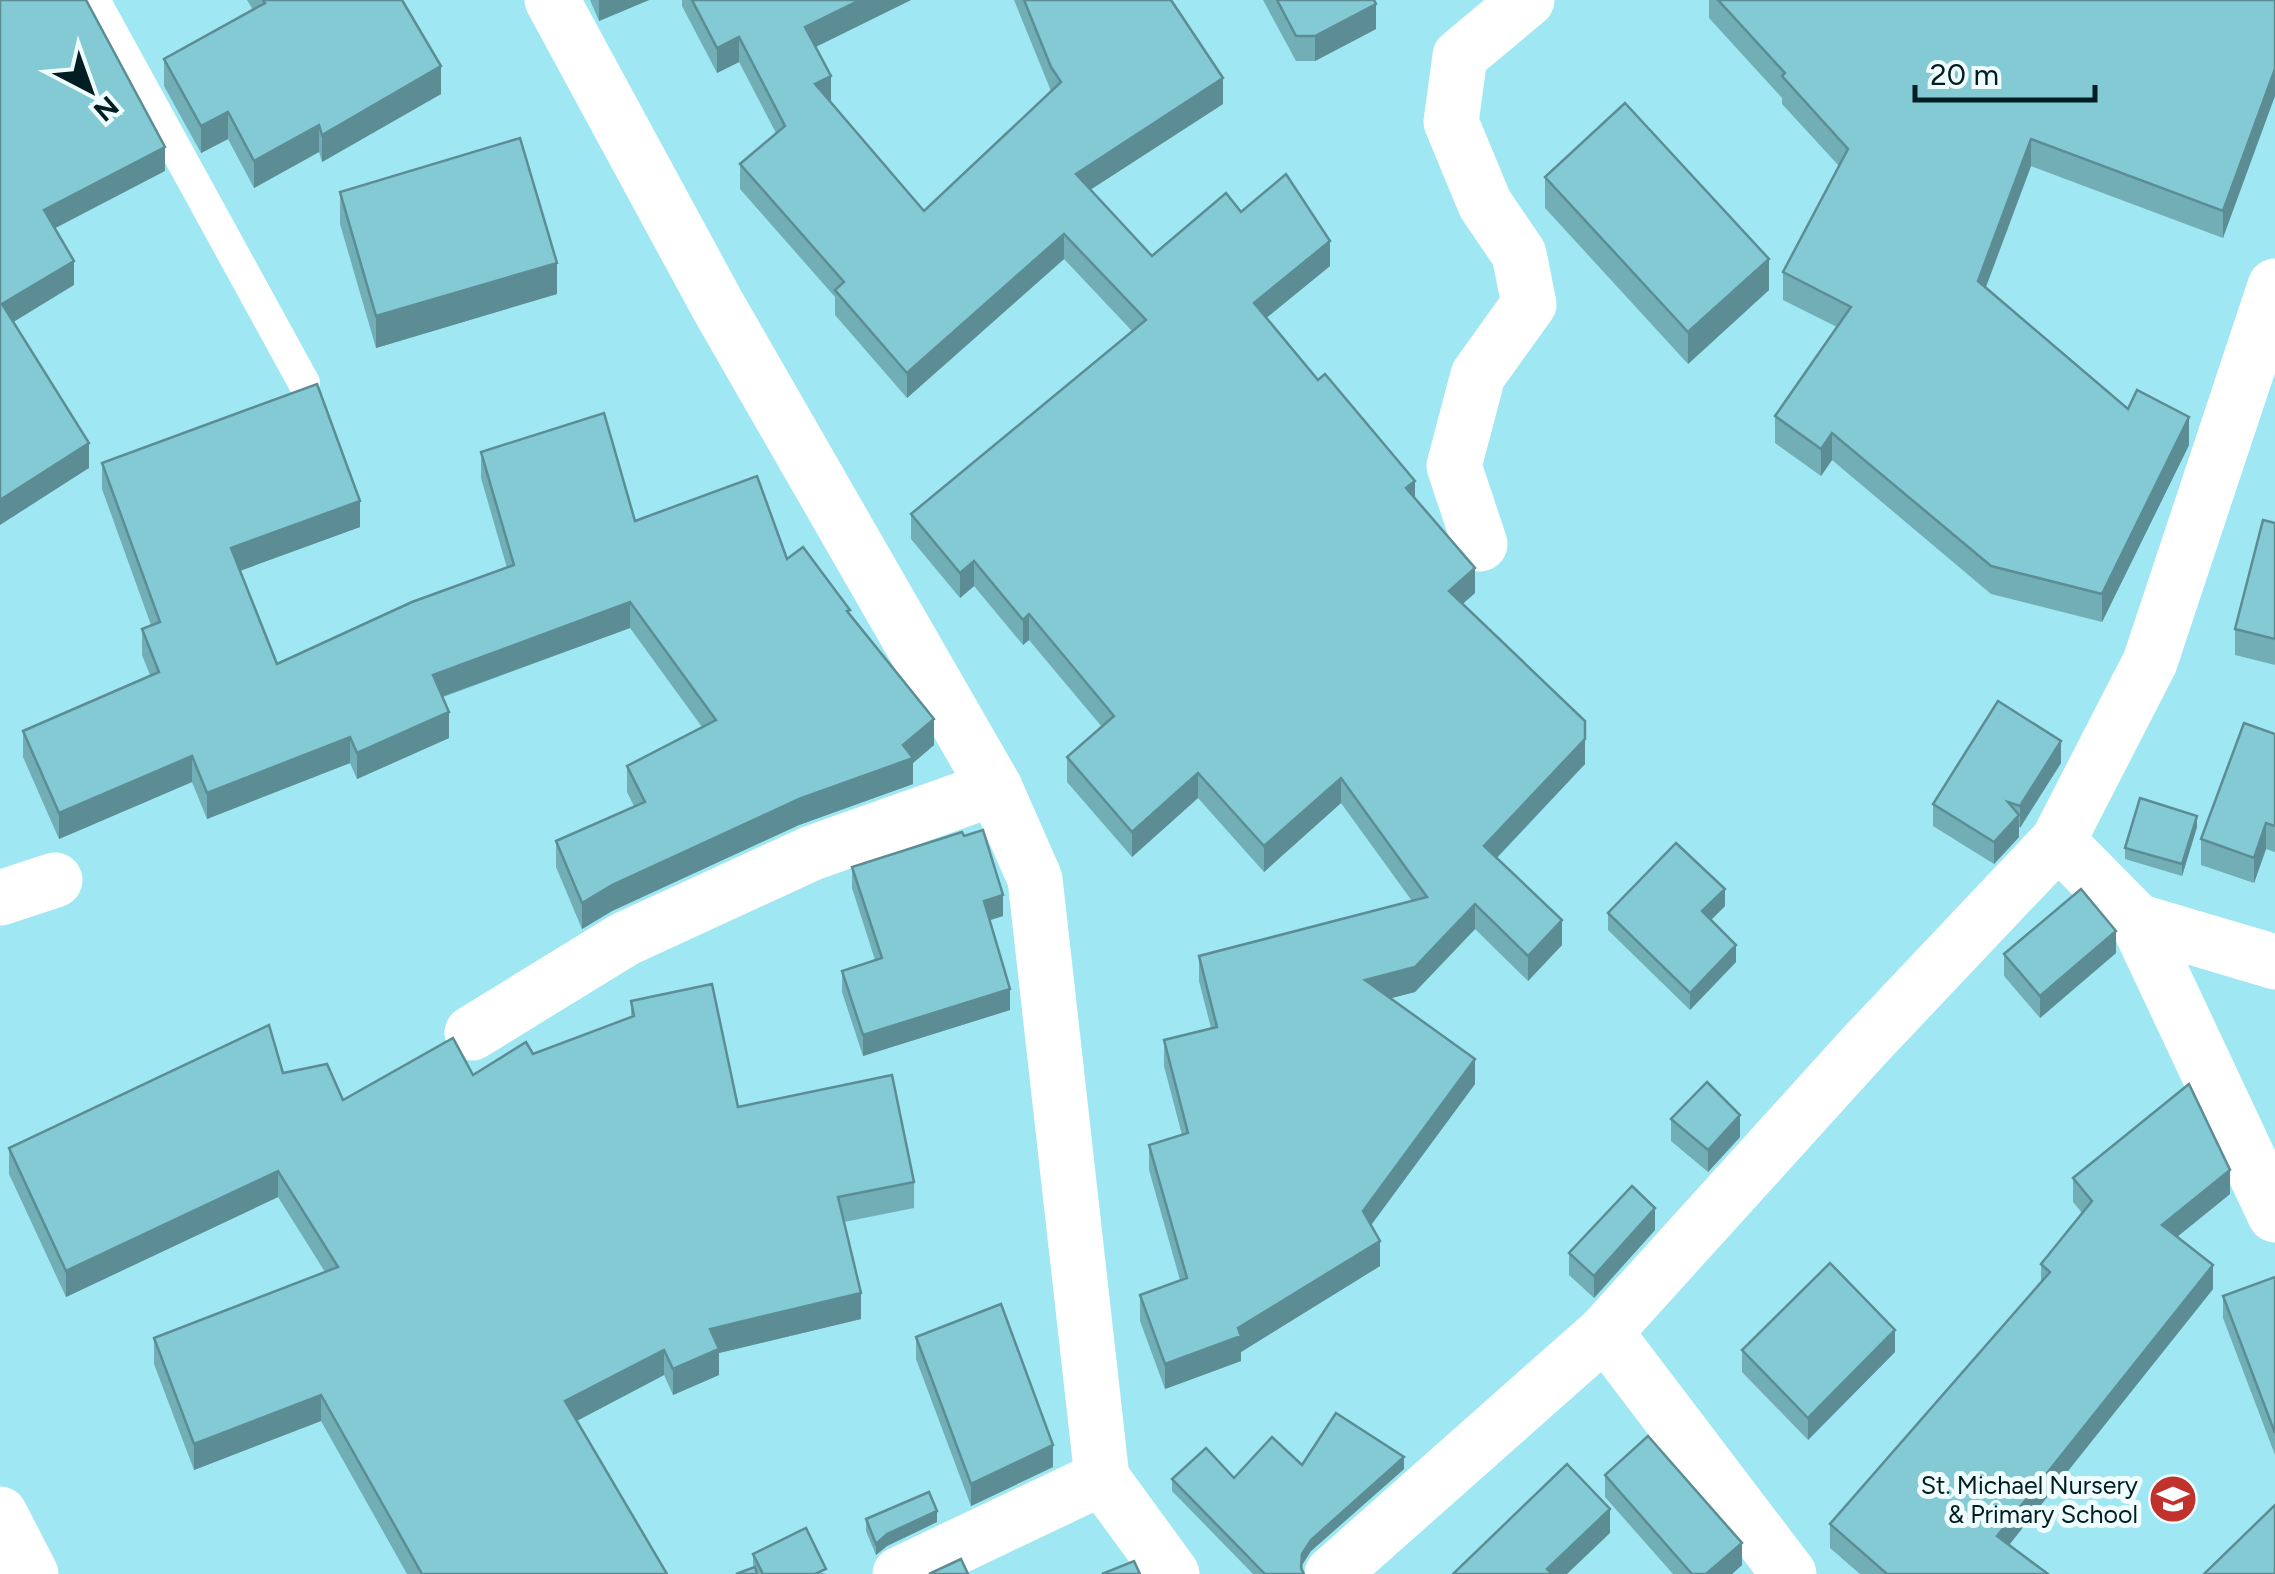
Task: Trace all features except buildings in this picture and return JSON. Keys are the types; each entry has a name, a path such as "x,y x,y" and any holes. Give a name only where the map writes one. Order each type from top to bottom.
{"street":[{"path":"552,0 718,306 994,788 1035,879 1102,1478 1172,1574"},
{"path":"1480,544 1454,466 1478,374 1529,304 1518,254 1484,204 1451,122 1460,56 1527,0"},
{"path":"1332,1574 1605,1332 1864,1046 2058,841 2150,662 2275,286"},
{"path":"472,1034 625,940 812,854 994,788"},
{"path":"2058,841 2137,920 2275,1215"},
{"path":"0,898 54,880"},
{"path":"2137,920 2275,962"},
{"path":"1605,1332 1789,1574"},
{"path":"900,1574 1102,1478"},
{"path":"0,1514 31,1574"}],"lane":[{"path":"94,0 304,383"}],"place":[{"name":"St. Michael Nursery & Primary School","path":"2173,1499"}]}
